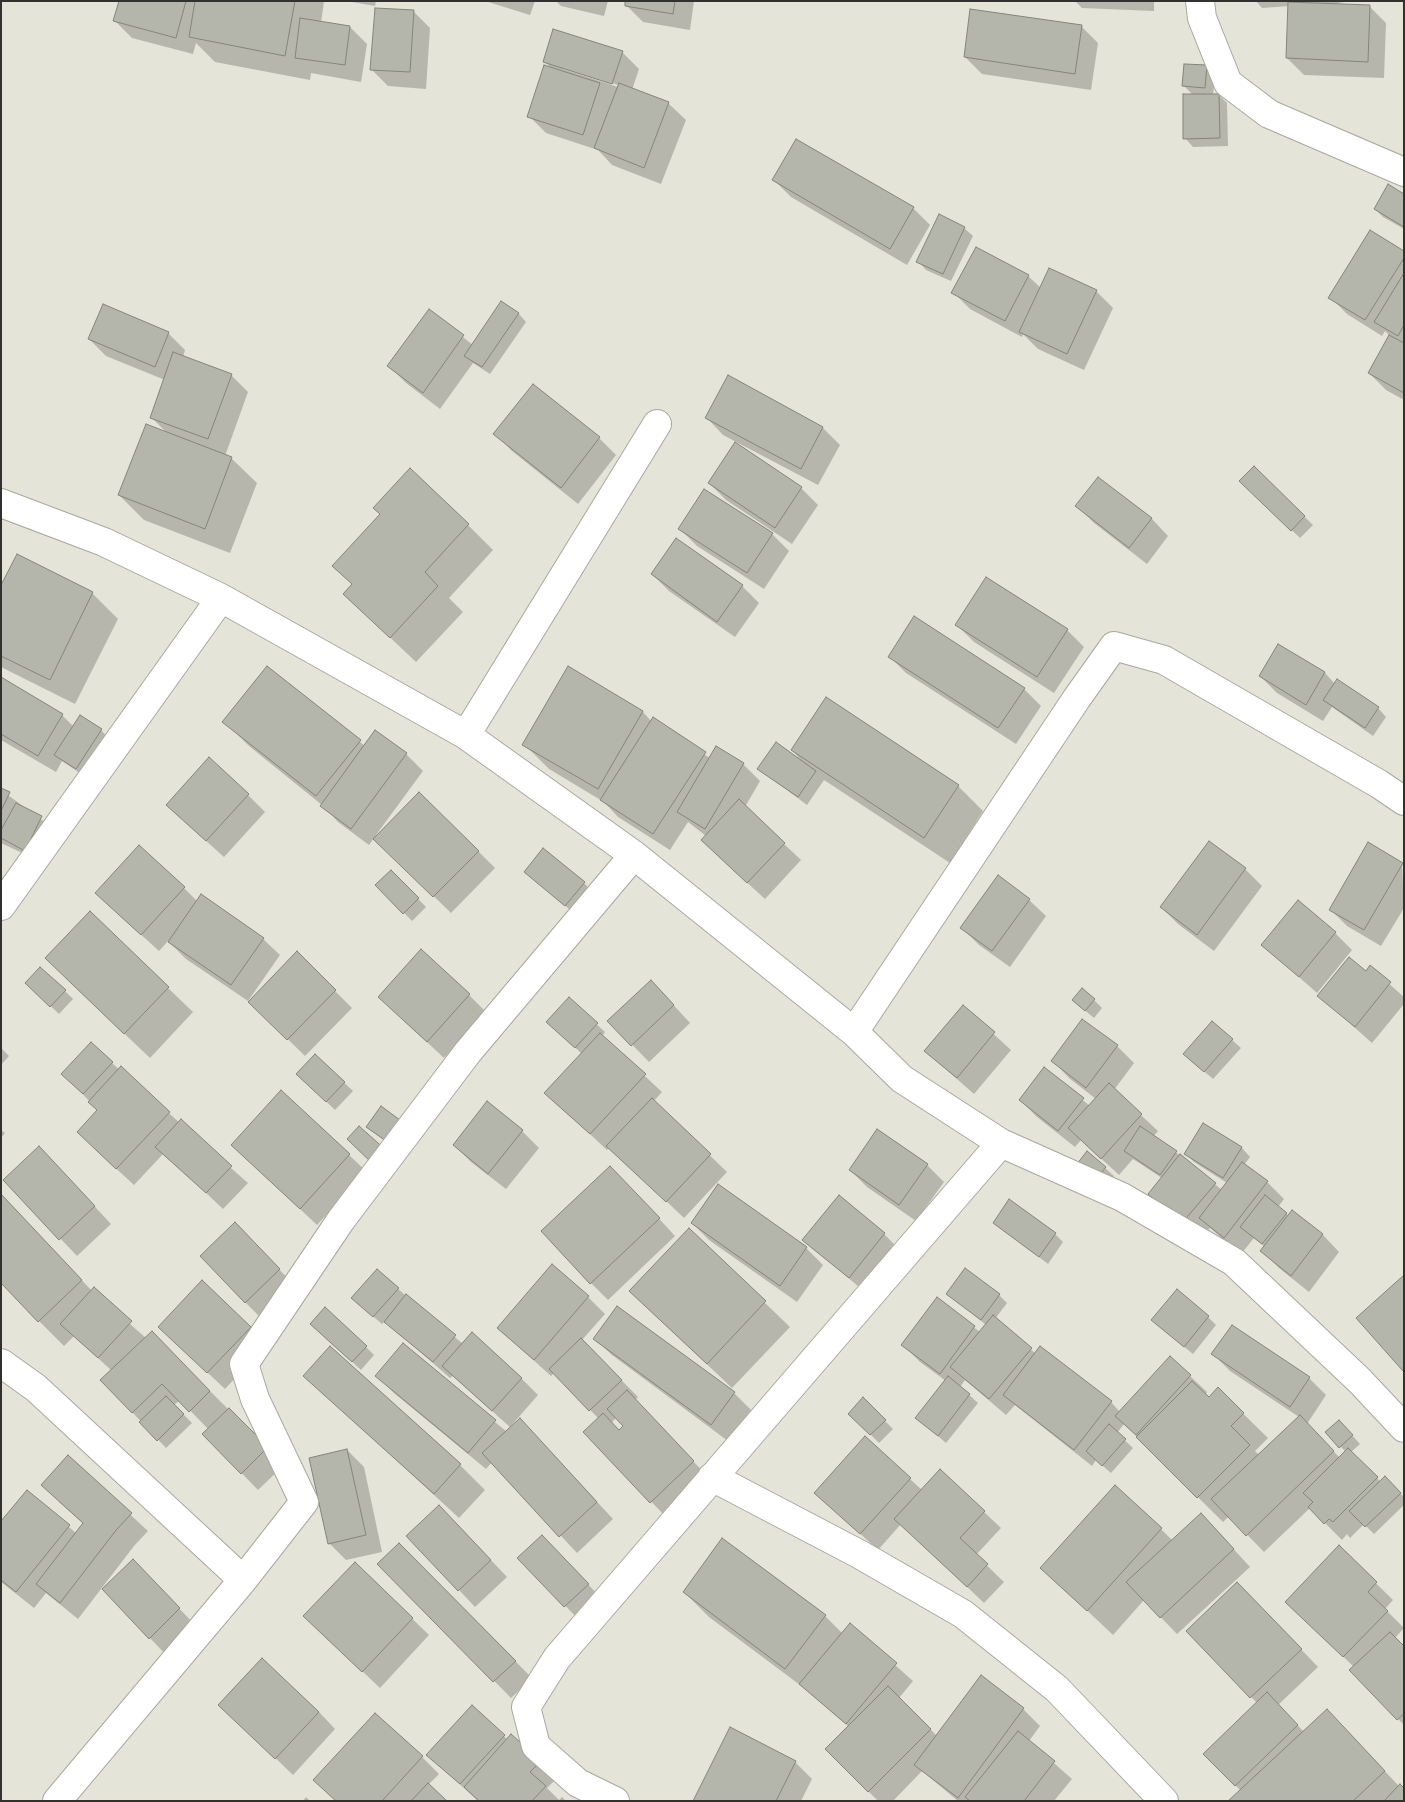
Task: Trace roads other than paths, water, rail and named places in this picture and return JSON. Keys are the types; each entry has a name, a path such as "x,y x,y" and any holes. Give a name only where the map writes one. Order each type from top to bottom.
{"street":[{"path":"1200,1 1202,18 1228,83 1270,114 1404,172"},
{"path":"466,735 657,424"},
{"path":"1,503 104,542 221,598 466,735 634,855 854,1032 902,1079 1001,1143 1122,1198 1234,1262 1360,1381 1404,1428"},
{"path":"1,906 221,598"},
{"path":"854,1032 1077,698 1114,646 1164,660 1404,801"},
{"path":"57,1801 243,1580 304,1502 255,1399 244,1364 341,1220 468,1052 634,855"},
{"path":"616,1801 578,1783 536,1746 526,1707 557,1658 1001,1143"},
{"path":"1,1363 36,1388 243,1580"},
{"path":"712,1477 859,1554 963,1614 1057,1689 1164,1801"}]}
